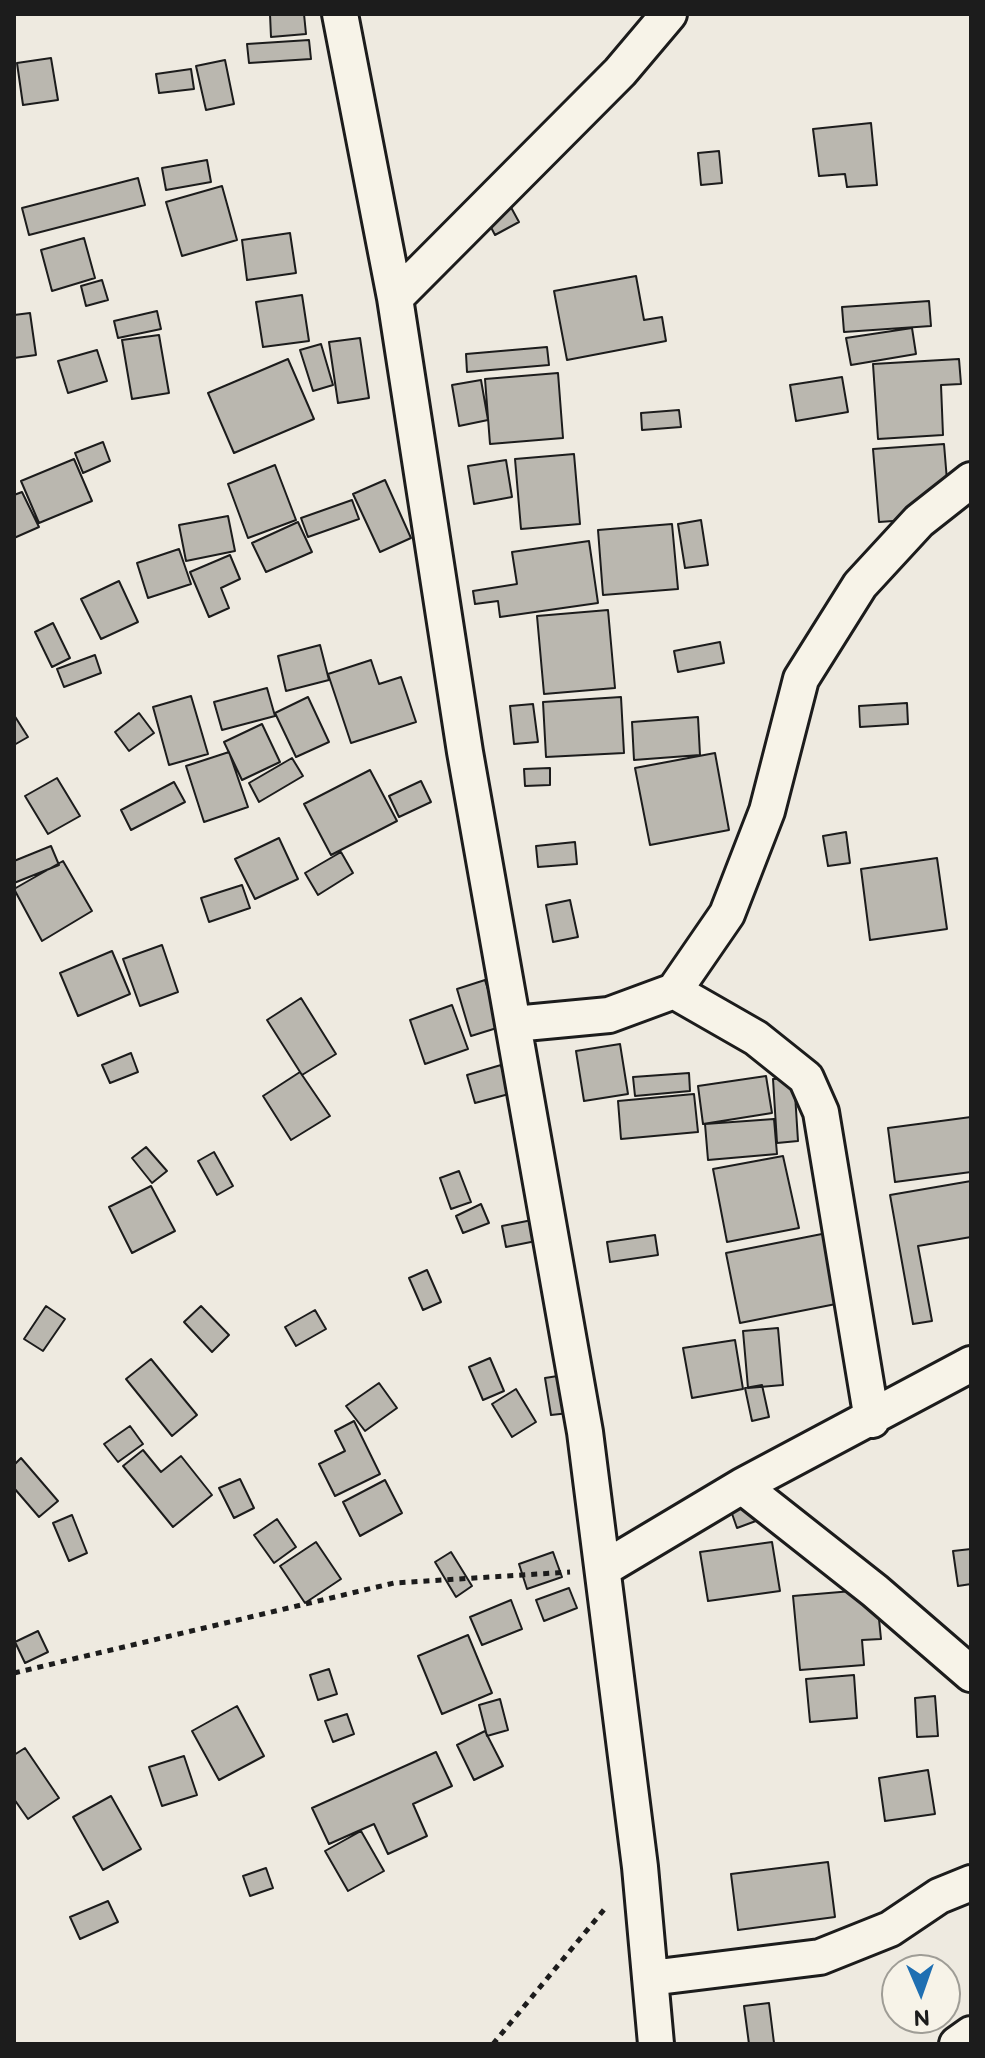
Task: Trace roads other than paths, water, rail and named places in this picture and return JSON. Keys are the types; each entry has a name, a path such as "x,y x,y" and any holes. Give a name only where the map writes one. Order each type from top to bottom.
{"street":[{"path":"340,14 395,298 465,752 585,1432 640,1867 656,2044"},
{"path":"395,298 620,72 669,14"},
{"path":"514,1024 609,1015 674,991 727,914 767,811 801,679 860,585 919,521 971,480"},
{"path":"674,991 756,1038 806,1078 821,1112 872,1420"},
{"path":"603,1569 742,1486 872,1420 971,1364"},
{"path":"742,1486 875,1591 971,1674"},
{"path":"650,1978 820,1957 890,1929 939,1896 971,1883"},
{"path":"957,2044 971,2034"}]}
